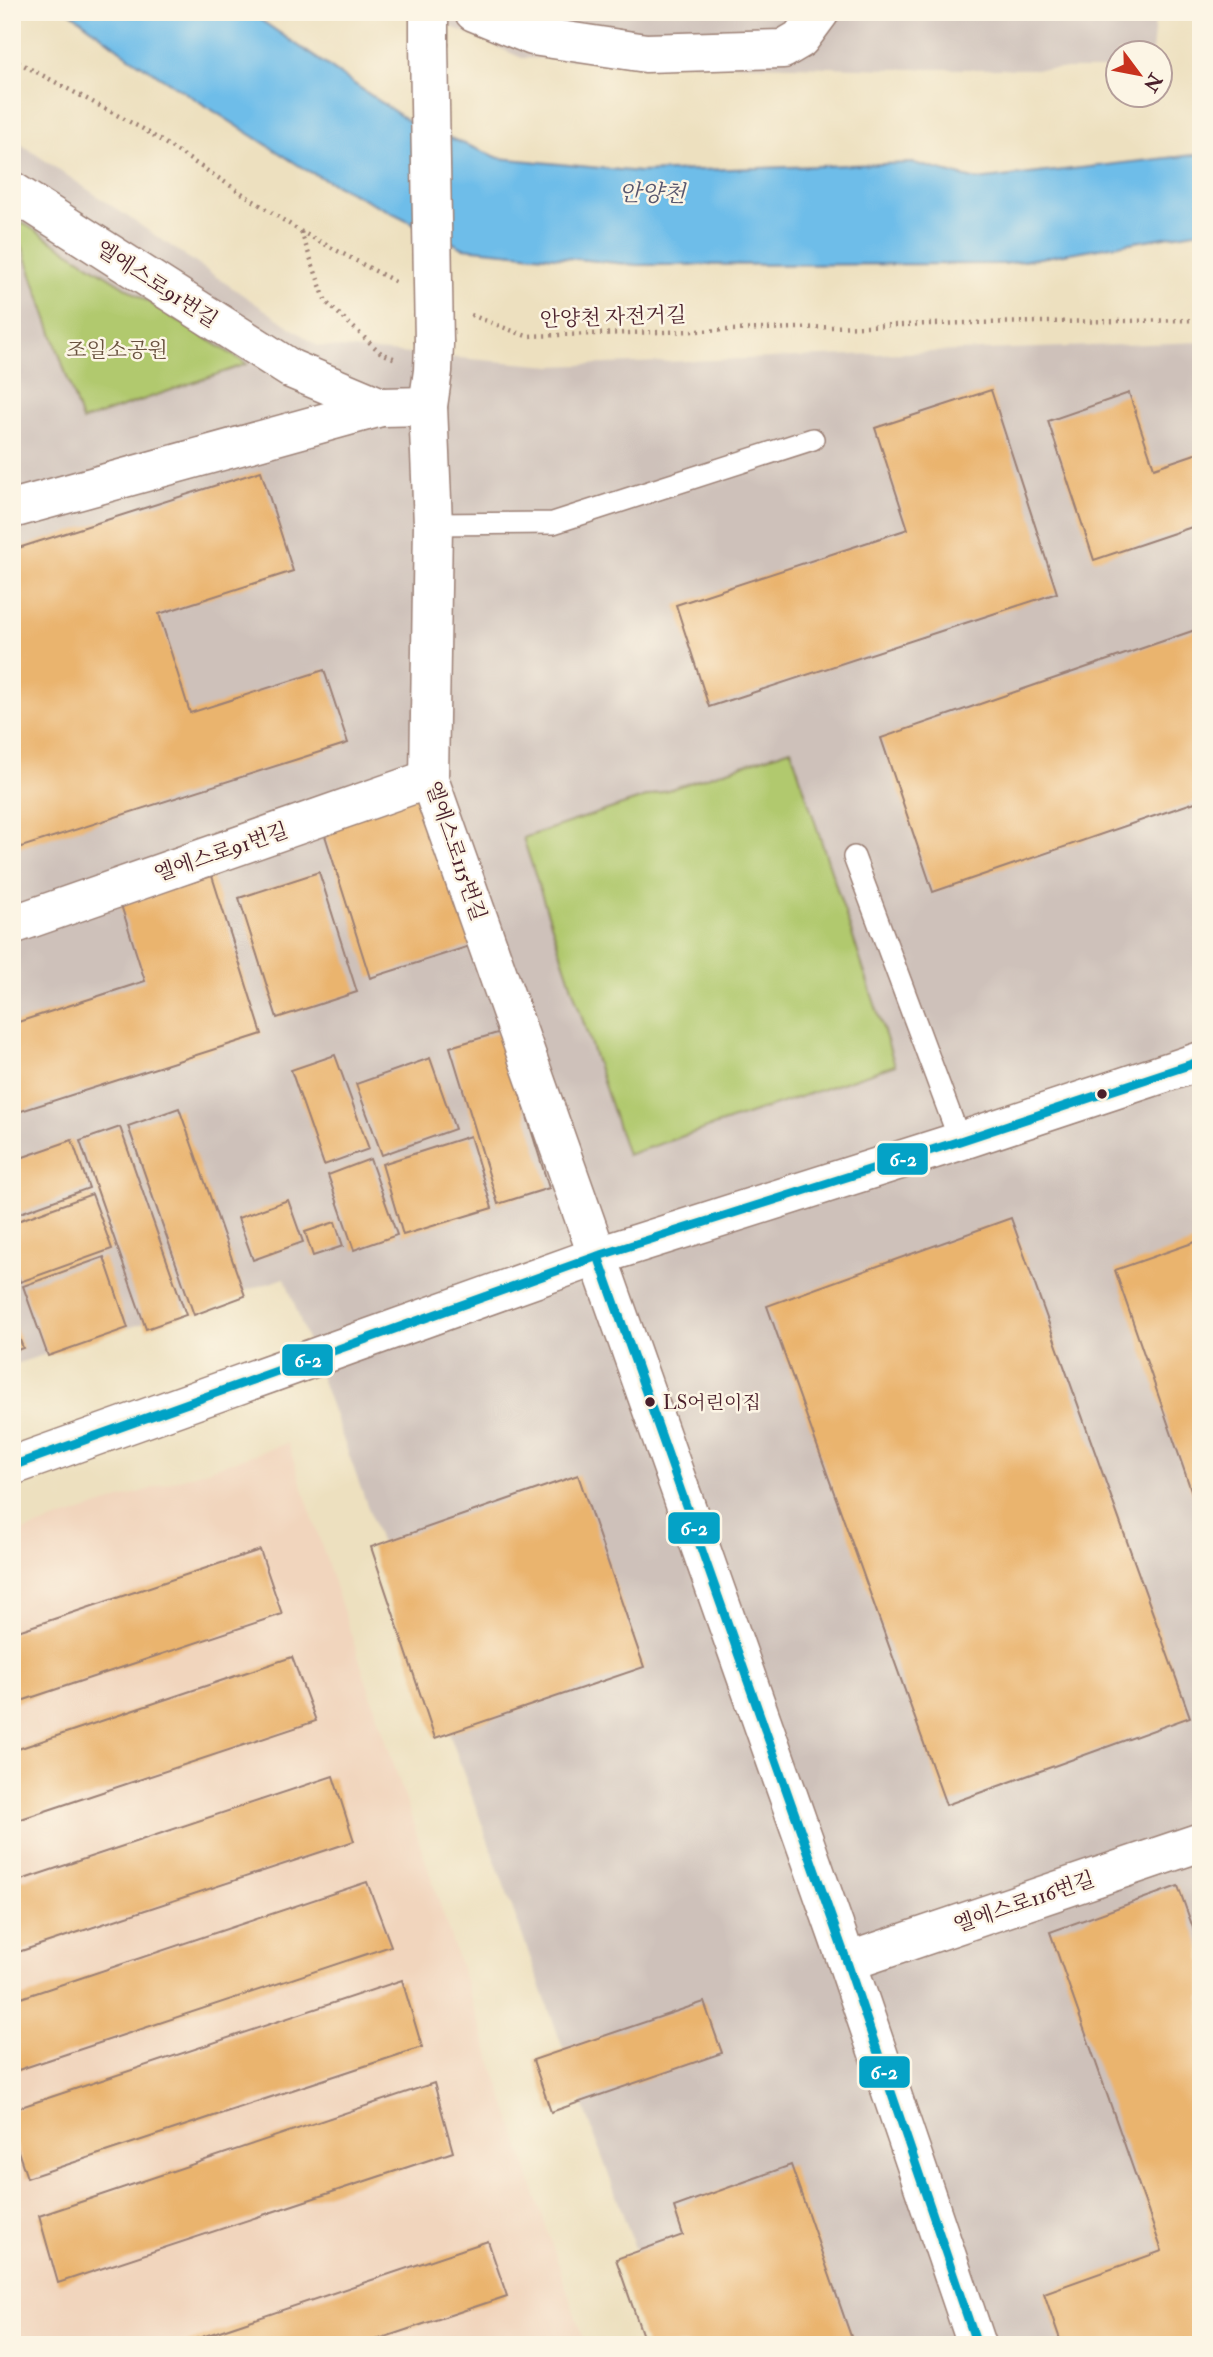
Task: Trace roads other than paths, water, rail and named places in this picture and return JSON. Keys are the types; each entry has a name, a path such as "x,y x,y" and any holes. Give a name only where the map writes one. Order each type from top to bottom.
{"street":[{"path":"474,12 533,36 646,53 783,49 800,39 820,12"},
{"name":"엘에스로115번길","path":"429,27 433,524 429,779 598,1256"},
{"name":"엘에스로91번길","path":"12,191 291,369 381,407"},
{"name":"엘에스로91번길","path":"12,509 381,407 432,373"},
{"name":"엘에스로91번길","path":"12,925 429,779"},
{"path":"12,1465 598,1256 960,1141 1201,1060"},
{"path":"598,1256 847,1962 977,2345"},
{"name":"엘에스로116번길","path":"847,1962 1201,1842"}],"lane":[{"path":"433,524 553,523 813,439"},
{"path":"854,857 960,1141"}],"water":[{"name":"안양천","path":"70,12 249,12 410,122 499,158 640,172 914,163 977,180 1201,154 1201,231 1004,264 637,265 463,248 306,170 131,58"}],"place":[{"name":"LS어린이집","path":"650,1402"}],"park label":[{"name":"조일소공원","path":"117,350"}]}
